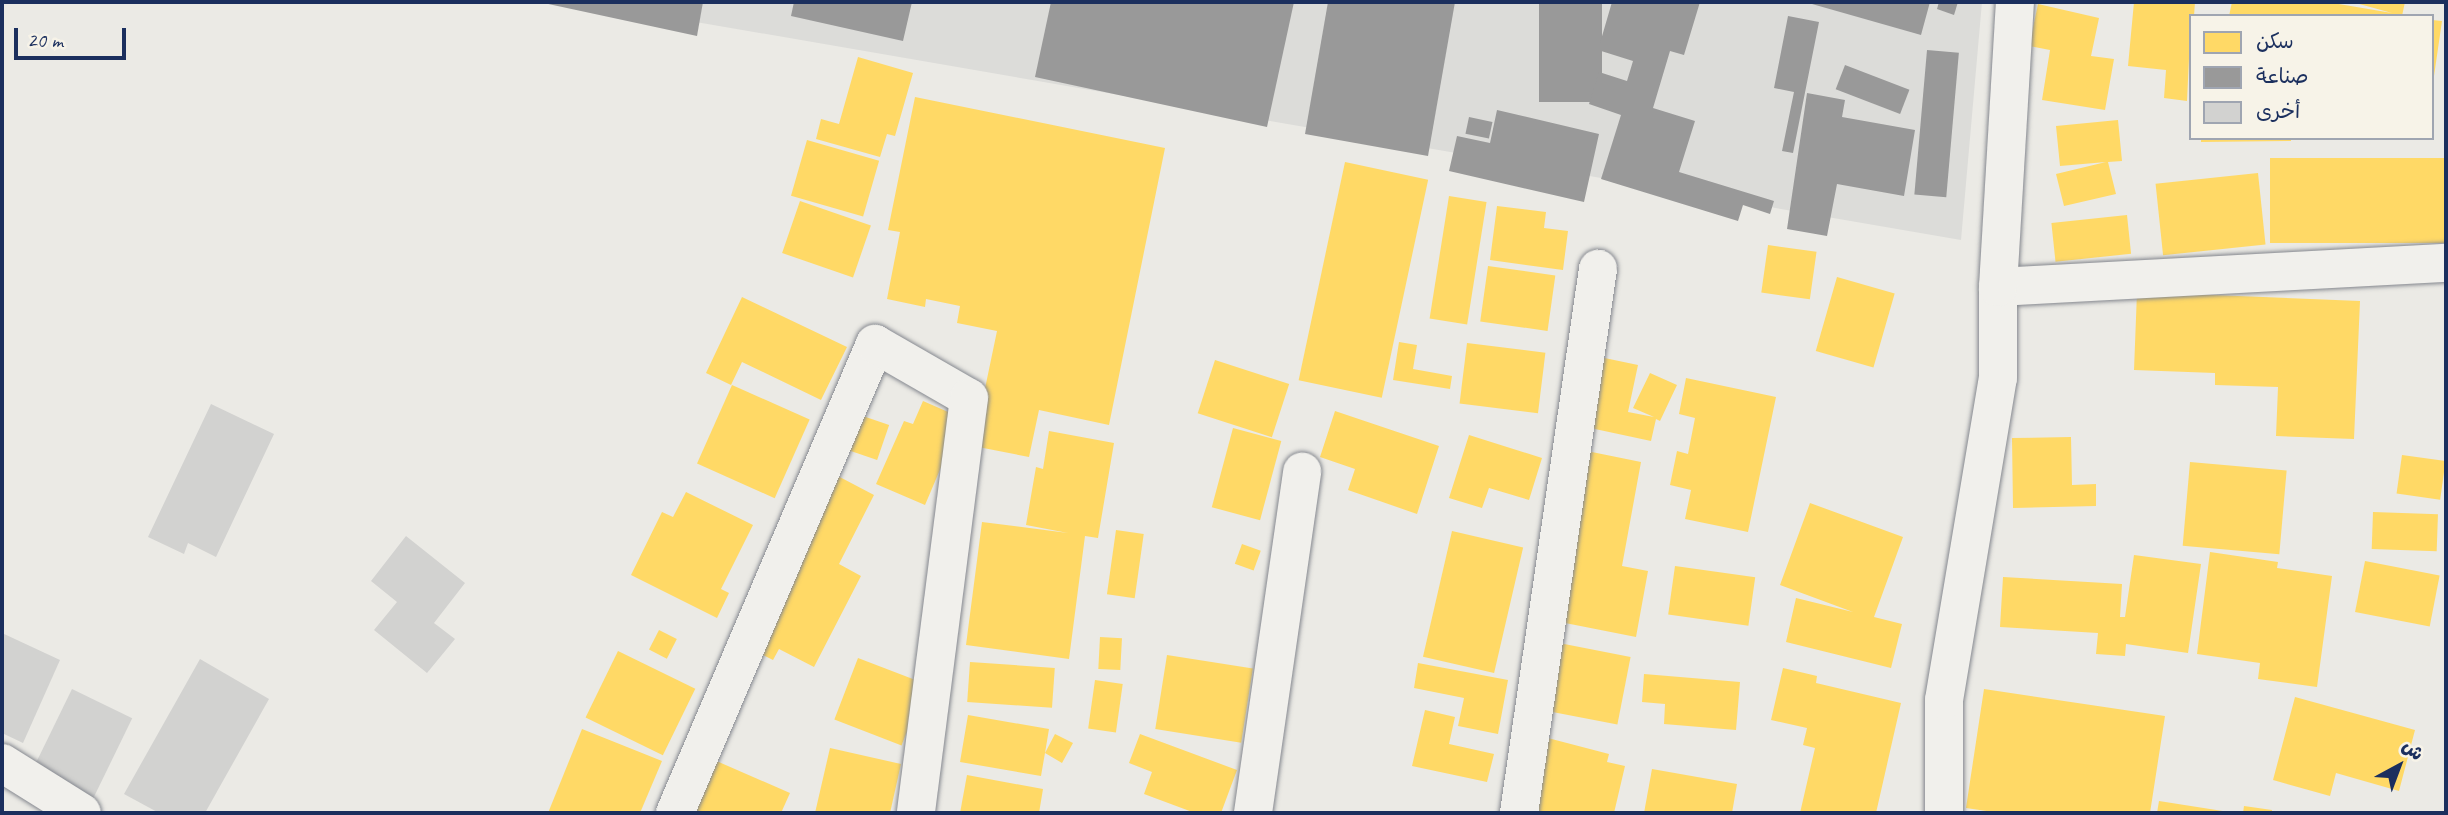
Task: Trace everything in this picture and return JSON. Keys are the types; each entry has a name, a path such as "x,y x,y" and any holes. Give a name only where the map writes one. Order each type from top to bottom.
{"street":[{"path":"1944,813 1944,700 1998,378 1998,287 2015,2"},
{"path":"1998,287 2446,263"},
{"path":"1519,813 1598,269"},
{"path":"675,813 875,344 969,398 916,813"},
{"path":"1254,813 1302,471"},
{"path":"2,763 82,813"}],"shaded area":[{"path":"580,2 1982,2 1961,240"}],"building: سكن":[{"path":"2134,2 2195,2 2194,14 2189,14 2187,101 2164,98 2166,70 2128,66"},
{"path":"2232,2 2327,2 2392,13 2352,2 2405,2 2402,14 2229,14"},
{"path":"2038,4 2099,18 2091,56 2114,59 2105,110 2042,100 2050,50 2029,46"},
{"path":"2434,20 2442,21 2434,76"},
{"path":"858,57 913,73 895,136 887,134 880,157 816,139 821,119 839,124"},
{"path":"915,97 1165,148 1109,425 1039,410 1029,457 973,446 997,331 957,323 960,306 926,299 925,307 887,299 900,232 888,230"},
{"path":"2118,120 2122,161 2108,162 2116,194 2064,206 2056,174 2106,162 2060,166 2056,126"},
{"path":"807,140 879,161 863,216 791,196"},
{"path":"2201,140 2291,140 2291,141"},
{"path":"2270,158 2446,158 2446,243 2270,243"},
{"path":"1345,162 1428,180 1382,398 1299,380"},
{"path":"2258,173 2266,245 2163,255 2156,184"},
{"path":"1449,196 1487,202 1467,324 1430,318"},
{"path":"800,201 871,225 853,277 782,253"},
{"path":"1497,206 1546,212 1544,228 1568,231 1563,270 1490,260"},
{"path":"2127,215 2131,254 2055,262 2051,223"},
{"path":"1768,245 1817,252 1810,299 1761,293"},
{"path":"1488,266 1555,275 1548,331 1480,321"},
{"path":"1837,277 1895,294 1873,368 1816,351"},
{"path":"2137,292 2360,301 2354,439 2276,436 2278,387 2215,385 2215,373 2134,370"},
{"path":"742,297 847,347 821,400 742,362 731,385 706,373"},
{"path":"1399,342 1417,345 1413,369 1452,376 1450,389 1393,380"},
{"path":"1467,343 1545,353 1538,413 1460,404"},
{"path":"1595,356 1638,365 1628,412 1654,417 1633,408 1650,373 1677,385 1660,421 1656,419 1651,441 1581,426"},
{"path":"1215,360 1289,384 1272,437 1198,413"},
{"path":"1686,378 1776,397 1748,532 1685,519 1691,490 1670,485 1677,451 1688,454 1695,418 1679,414"},
{"path":"732,385 810,420 775,498 697,464"},
{"path":"923,401 962,418 925,505 876,484 904,421 913,424"},
{"path":"1335,411 1439,446 1417,514 1348,490 1355,469 1320,457"},
{"path":"857,414 889,425 877,460 845,449"},
{"path":"1233,428 1281,441 1260,520 1212,507"},
{"path":"1049,431 1114,443 1098,538 1085,536 1069,659 966,645 982,522 1068,533 1026,525 1036,467 1043,469"},
{"path":"1469,435 1542,458 1529,500 1489,488 1482,508 1449,498"},
{"path":"2071,437 2072,485 2096,484 2096,506 2013,508 2012,438"},
{"path":"1582,450 1641,462 1622,566 1648,571 1636,637 1550,620"},
{"path":"2402,455 2446,461 2440,500 2397,494"},
{"path":"2190,462 2287,470 2279,554 2183,546"},
{"path":"834,474 874,495 839,564 861,576 814,667 779,649 773,660 745,646"},
{"path":"686,492 753,525 721,589 729,593 717,618 631,575 662,512 673,517"},
{"path":"1810,503 1903,537 1874,617 1902,624 1891,668 1786,642 1796,598 1853,612 1780,585"},
{"path":"2373,512 2438,514 2437,551 2372,549"},
{"path":"1116,530 1144,534 1135,598 1107,594"},
{"path":"1452,531 1523,547 1494,673 1423,657"},
{"path":"1242,544 1261,551 1254,571 1235,564"},
{"path":"2210,552 2278,562 2277,568 2332,576 2317,687 2258,679 2260,663 2197,654"},
{"path":"2134,555 2201,564 2188,653 2126,644 2125,656 2096,654 2098,633 2000,627 2003,577 2122,584 2120,617 2125,617"},
{"path":"2365,561 2440,576 2430,627 2355,612"},
{"path":"1675,566 1755,577 1748,626 1668,615"},
{"path":"659,630 677,639 667,659 649,650"},
{"path":"1100,637 1122,638 1120,670 1098,669"},
{"path":"1554,642 1631,657 1617,725 1541,710"},
{"path":"618,651 695,689 663,755 586,718"},
{"path":"1167,655 1253,669 1241,743 1155,729"},
{"path":"858,658 925,684 902,745 834,720"},
{"path":"970,662 1055,668 1052,708 967,702"},
{"path":"1418,663 1508,680 1498,734 1458,726 1464,698 1414,688"},
{"path":"1783,668 1817,676 1816,683 1901,703 1876,813 1800,813 1815,748 1803,745 1807,728 1771,720"},
{"path":"1644,674 1740,682 1736,730 1664,724 1665,704 1642,702"},
{"path":"1095,680 1123,684 1116,732 1088,729"},
{"path":"1984,689 2165,716 2150,813 2000,813 1966,808"},
{"path":"2295,697 2415,730 2399,791 2336,773 2330,796 2273,780"},
{"path":"1425,710 1455,717 1449,744 1494,754 1487,782 1412,766"},
{"path":"968,715 1049,729 1041,776 960,762"},
{"path":"582,729 662,761 640,813 548,813"},
{"path":"1055,734 1073,743 1062,763 1045,753"},
{"path":"1140,734 1237,770 1221,813 1195,813 1144,794 1152,772 1129,763"},
{"path":"1544,737 1609,754 1607,762 1625,766 1614,813 1525,813"},
{"path":"830,748 901,764 890,813 815,813"},
{"path":"705,756 790,793 781,813 681,813"},
{"path":"1652,769 1737,784 1732,813 1644,813"},
{"path":"967,775 1043,789 1039,813 960,813"},
{"path":"2159,801 2229,812 2229,813 2157,813"},
{"path":"2244,806 2272,810 2272,813 2243,813"}],"building: صناعة":[{"path":"539,2 703,2 697,36"},
{"path":"794,2 912,2 903,41 791,16"},
{"path":"1051,2 1294,2 1267,127 1035,77"},
{"path":"1328,2 1455,2 1428,156 1305,134"},
{"path":"1539,2 1602,2 1602,102 1539,102"},
{"path":"1612,2 1700,2 1684,55 1670,51 1653,108 1695,121 1679,172 1774,201 1770,214 1743,205 1738,221 1601,179 1621,115 1589,104 1599,72 1627,81 1633,61 1598,50"},
{"path":"1805,2 1930,2 1921,35"},
{"path":"1939,2 1958,2 1954,15 1937,9"},
{"path":"1788,16 1819,22 1793,153 1782,151 1794,92 1774,88"},
{"path":"1927,50 1959,53 1946,197 1914,194"},
{"path":"1845,65 1909,90 1900,114 1836,89"},
{"path":"1807,93 1845,100 1842,117 1915,130 1904,196 1837,184 1827,236 1787,229"},
{"path":"1497,110 1599,134 1584,202 1449,171 1457,136 1490,143"},
{"path":"1469,117 1492,122 1489,139 1465,134"}],"building: أخرى":[{"path":"211,404 274,434 216,557 188,543 184,554 148,537"},
{"path":"406,536 465,583 434,623 455,639 427,673 374,630 397,602 371,581"},
{"path":"2,633 60,660 23,743 2,733"},
{"path":"200,659 269,699 205,813 159,813 124,794"},
{"path":"72,689 132,718 93,799 33,770"}]}
